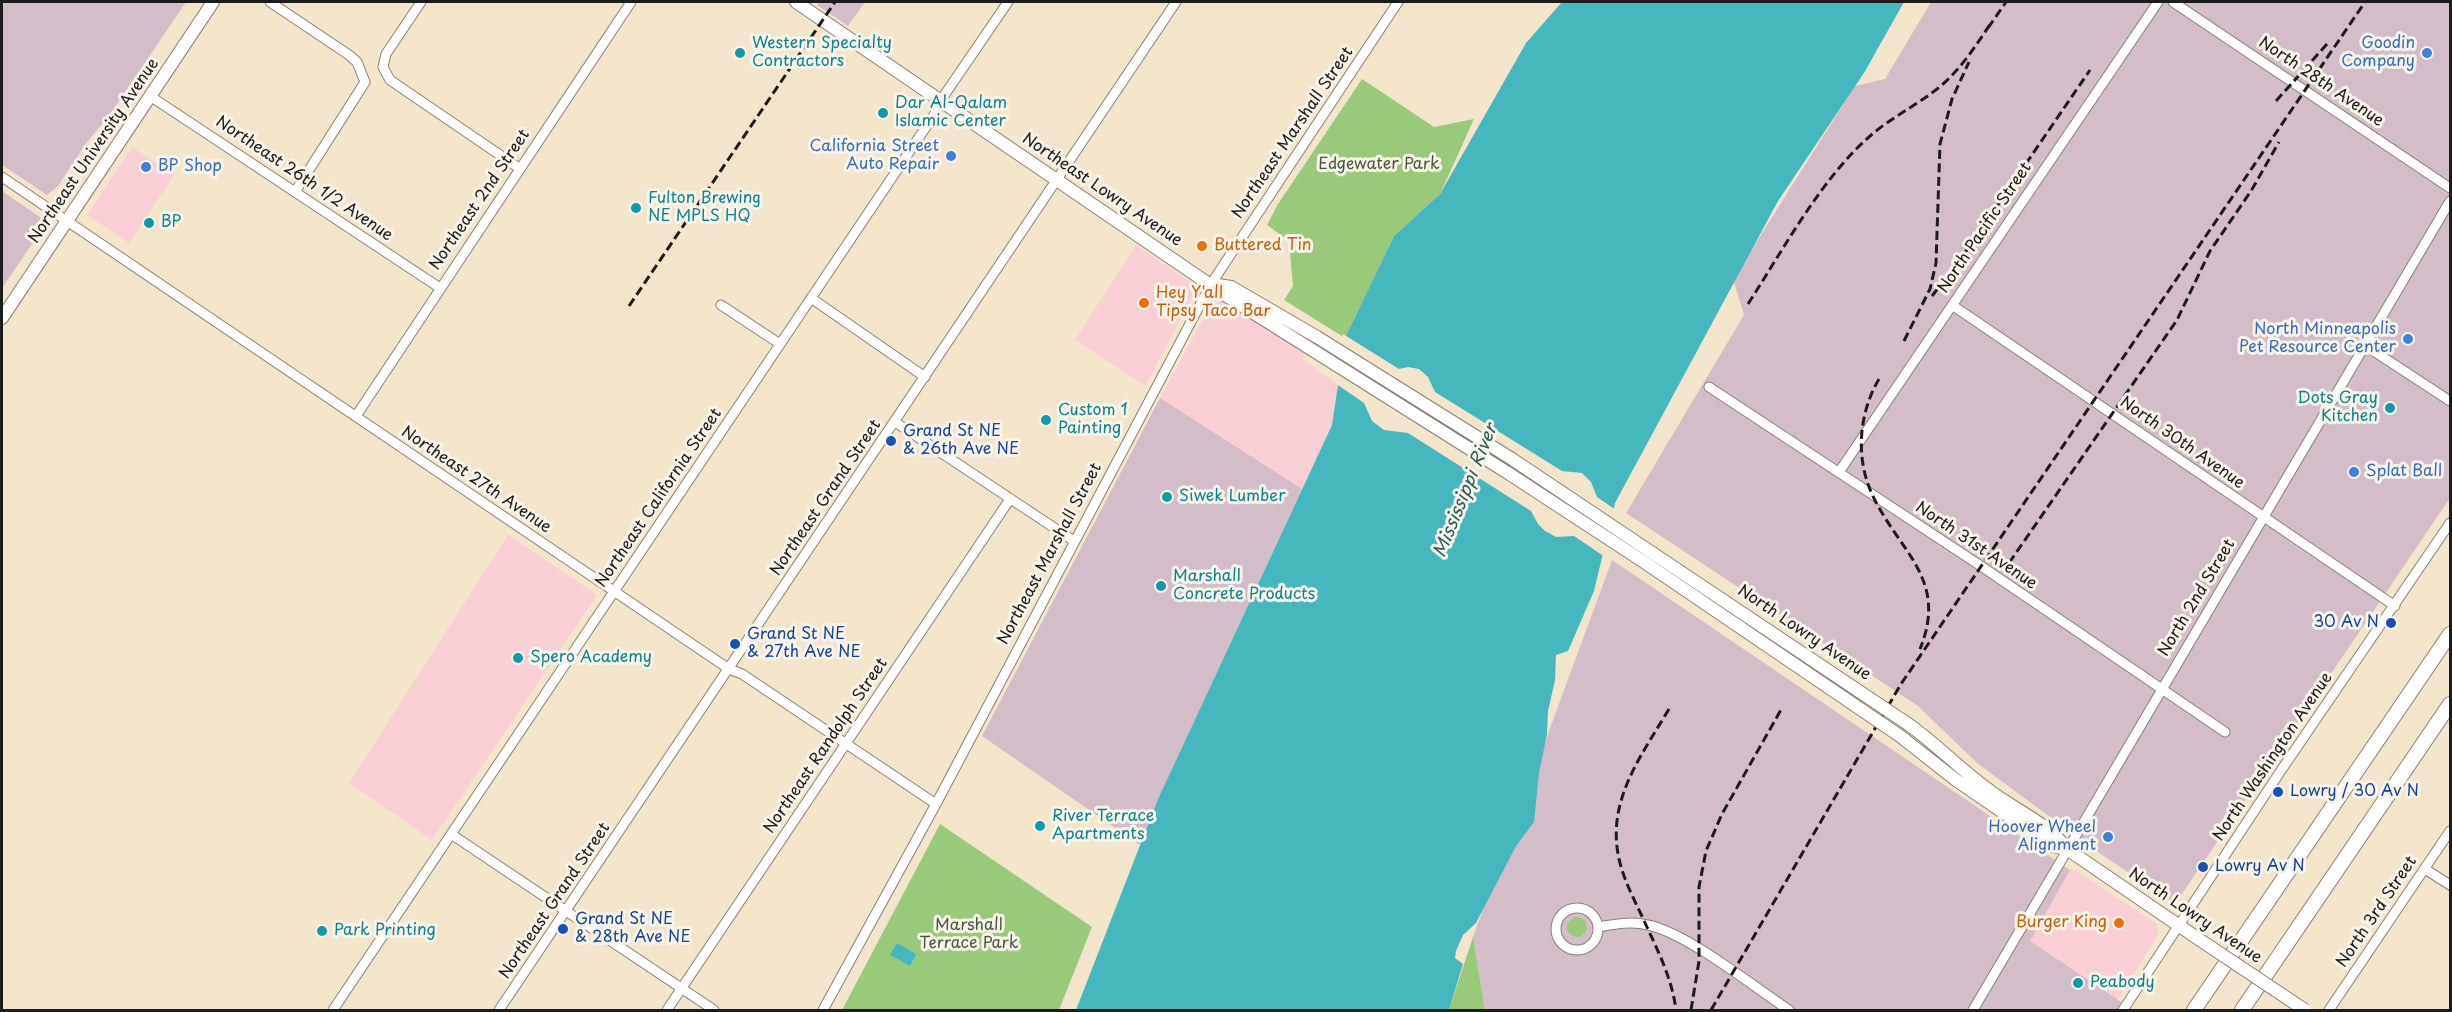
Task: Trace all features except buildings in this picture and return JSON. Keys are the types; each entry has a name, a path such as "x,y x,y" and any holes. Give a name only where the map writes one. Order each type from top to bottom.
{"highway":[{"path":"2194,1011 2451,634"},
{"path":"2242,1011 2451,705"}],"main road":[{"name":"Northeast University Avenue","path":"2,318 213,2"},
{"name":"Northeast Lowry Avenue","path":"796,2 1309,350 1508,473"},
{"name":"Northeast Lowry Avenue","path":"1211,284 1231,287 1317,337 1512,459"},
{"name":"North Lowry Avenue","path":"1512,459 1908,724 1938,746 1987,789 2058,836 2067,849 2305,1011"},
{"name":"North Lowry Avenue","path":"1508,473 1900,736 1956,780 2052,846 2067,849"}],"street":[{"path":"270,2 349,55 357,62 365,82 295,192"},
{"path":"422,2 386,54 383,67 390,80 519,168"},
{"name":"Northeast 2nd Street","path":"356,416 631,2"},
{"name":"Northeast California Street","path":"333,1011 1008,2"},
{"name":"Northeast Grand Street","path":"499,1011 1176,2"},
{"name":"Northeast Marshall Street","path":"823,1011 936,804 1211,284 1398,2"},
{"name":"North Pacific Street","path":"1839,472 2158,2"},
{"name":"North 28th Avenue","path":"2173,2 2451,188"},
{"name":"Northeast 26th 1/2 Avenue","path":"150,96 440,288"},
{"name":"Northeast 27th Avenue","path":"2,177 729,669 742,674 936,804"},
{"name":"North 2nd Street","path":"1973,1011 2451,201"},
{"path":"811,298 925,377"},
{"name":"North 30th Avenue","path":"1952,304 2395,606"},
{"path":"721,305 780,344"},
{"path":"2366,346 2451,401"},
{"name":"North 31st Avenue","path":"1709,387 2225,732"},
{"path":"895,422 1074,541"},
{"name":"Northeast Randolph Street","path":"667,1011 1010,499"},
{"name":"North Washington Avenue","path":"2123,1011 2179,924 2451,523"},
{"name":"North 3rd Street","path":"2329,1011 2451,831"},
{"path":"451,834 714,1011"},
{"path":"2425,869 2451,885"},
{"path":"1574,909 1587,911 1593,915 1598,927 1598,934 1591,946 1578,950 1571,949 1560,941 1557,928 1562,916 1574,909"},
{"path":"1598,927 1617,924 1646,924 1659,928 1694,946 1789,1011"}],"shaded area":[{"path":"2,2 186,2 111,113 87,142 58,186 47,195 2,165"},
{"path":"820,2 865,2 848,26 817,5"},
{"path":"1931,2 2450,2 2450,498 2175,904 2092,848 1977,763 1918,706 1626,513 1744,315 1733,279 1855,86 1885,79"},
{"path":"132,147 174,175 129,243 87,215"},
{"path":"2,191 47,222 2,288"},
{"path":"1136,245 1198,287 1145,386 1075,340"},
{"path":"1222,301 1305,352 1303,359 1338,385 1332,425 1302,489 1160,398 1212,304"},
{"path":"1160,398 1302,489 1158,799 1140,845 982,736"},
{"path":"508,535 597,595 432,840 349,783"},
{"path":"1612,560 2070,870 2030,941 2133,1010 1485,1010 1473,937"},
{"path":"2070,870 2075,870 2157,924 2158,935 2117,1000 2030,941"}],"green space":[{"name":"Edgewater Park","path":"1362,79 1434,127 1474,119 1440,194 1394,236 1345,338 1284,300 1293,286 1289,241 1267,225 1278,204"},
{"name":"Marshall Terrace Park","path":"940,824 1092,927 1059,1010 842,1010"},
{"path":"1577,917 1584,920 1587,927 1584,934 1577,937 1570,934 1567,927 1570,920"},
{"path":"1473,937 1485,1010 1449,1010"}],"water":[{"name":"Mississippi River","path":"1562,2 1904,2 1864,73 1778,201 1615,503 1594,591 1568,651 1556,655 1555,680 1548,711 1547,734 1539,773 1534,822 1516,846 1476,923 1463,935 1455,958 1463,964 1449,1010 1076,1010 1158,799 1332,425 1345,338 1394,236 1440,194 1526,43"},
{"path":"897,943 916,954 910,966 890,955"}],"pier":[{"path":"1343,334 1399,369 1408,367 1419,369 1428,377 1435,392 1562,471 1582,473 1591,482 1597,497 1616,510 1605,557 1574,536 1556,537 1545,531 1531,511 1408,433 1384,430 1372,421 1364,403 1335,383"}],"railway":[{"path":"629,306 835,2"},
{"path":"1988,28 2006,2"},
{"path":"1711,1010 1901,684 2365,2"},
{"path":"1748,304 1819,194 1851,154 1869,137 1950,77 1969,55 1991,23"},
{"path":"2276,101 2327,44"},
{"path":"1904,341 1930,289 1936,263 1940,144 1952,99 1969,62"},
{"path":"1932,296 1958,263 2090,70"},
{"path":"2009,563 2177,320 2210,251 2251,191 2279,142"},
{"path":"1879,379 1872,392 1864,421 1861,450 1863,465 1872,494 1917,566 1924,584 1928,603 1927,624 1920,649"},
{"path":"1691,1010 1699,961 1699,887 1706,851 1722,814 1782,708"},
{"path":"1669,709 1626,785 1620,805 1617,847 1627,884 1668,977 1676,1010"}],"place":[{"name":"Western Specialty Contractors","path":"740,53"},
{"name":"Goodin Company","path":"2427,53"},
{"name":"Dar Al-Qalam Islamic Center","path":"883,113"},
{"name":"California Street Auto Repair","path":"951,156"},
{"name":"BP Shop","path":"146,167"},
{"name":"Fulton Brewing NE MPLS HQ","path":"636,208"},
{"name":"BP","path":"149,223"},
{"name":"Buttered Tin","path":"1202,246"},
{"name":"Hey Y'all Tipsy Taco Bar","path":"1144,303"},
{"name":"North Minneapolis Pet Resource Center","path":"2408,339"},
{"name":"Dots Gray Kitchen","path":"2390,408"},
{"name":"Custom 1 Painting","path":"1046,420"},
{"name":"Grand St NE & 26th Ave NE","path":"891,441"},
{"name":"Splat Ball","path":"2354,472"},
{"name":"Siwek Lumber","path":"1167,497"},
{"name":"Marshall Concrete Products","path":"1161,586"},
{"name":"30 Av N","path":"2391,623"},
{"name":"Grand St NE & 27th Ave NE","path":"735,644"},
{"name":"Spero Academy","path":"518,658"},
{"name":"Lowry / 30 Av N","path":"2278,792"},
{"name":"River Terrace Apartments","path":"1040,826"},
{"name":"Hoover Wheel Alignment","path":"2108,837"},
{"name":"Lowry Av N","path":"2203,867"},
{"name":"Burger King","path":"2119,923"},
{"name":"Grand St NE & 28th Ave NE","path":"563,929"},
{"name":"Park Printing","path":"322,931"},
{"name":"Peabody","path":"2078,983"}]}
